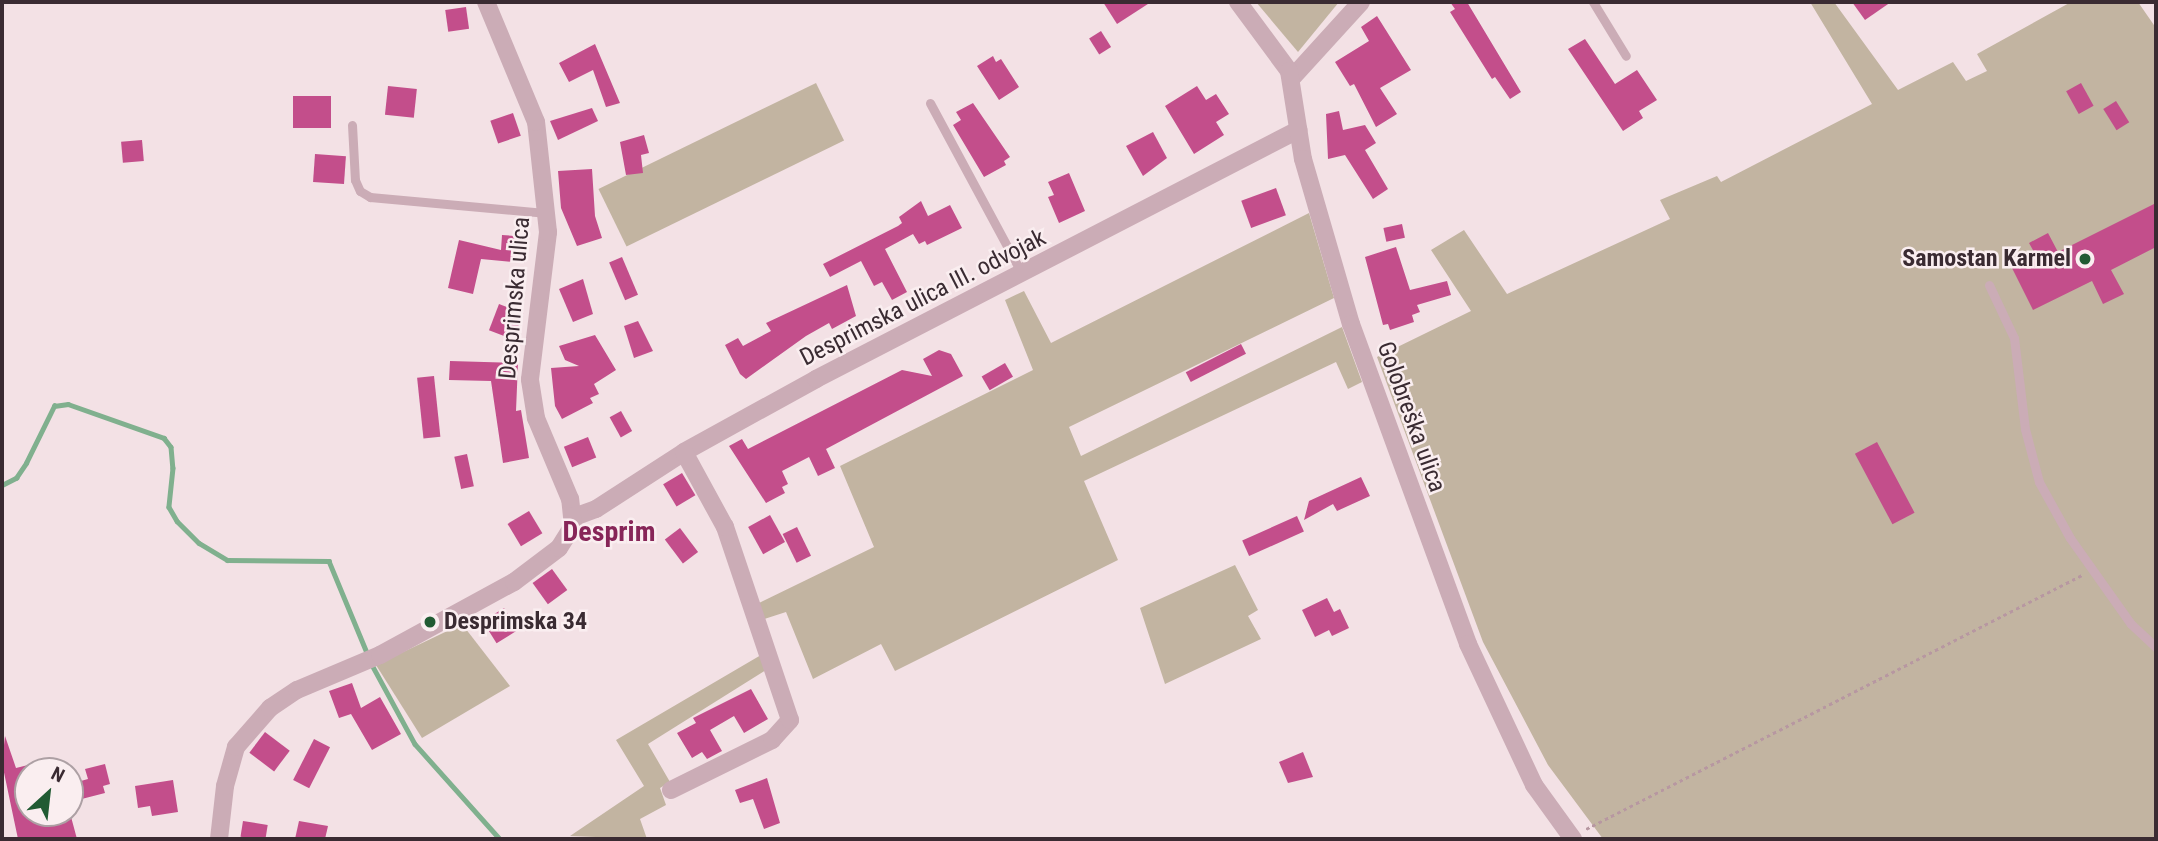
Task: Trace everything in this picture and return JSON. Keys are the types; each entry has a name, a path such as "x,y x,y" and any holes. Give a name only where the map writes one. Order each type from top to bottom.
{"street":[{"name":"Desprimska ulica","path":"486,2 533,111 547,213 546,264 532,333 530,379 536,418 574,517"},
{"name":"Golobreška ulica","path":"1238,2 1291,79 1298,130 1351,324 1468,644 1534,785 1577,836"},
{"path":"1291,79 1361,2"},
{"name":"Desprimska ulica III. odvojak","path":"574,517 596,509 684,452 816,379 1023,276 1298,130"},
{"path":"671,790 772,740 790,720 724,527 684,452"},
{"path":"219,839 229,765 245,734 297,690 380,655 542,564 568,537 574,517"}],"lane":[{"path":"1593,2 1626,56"},
{"path":"930,103 1023,276"},
{"path":"352,125 355,180 360,191 370,197 547,213"},
{"path":"1989,285 2014,338 2025,429 2039,482 2092,569 2131,624 2156,647"}],"path":[{"path":"1577,836 2092,569"}],"shaded area":[{"path":"1256,2 1339,2 1298,52"},
{"path":"1810,2 1834,2 1898,90 1953,62 1966,81 1987,71 1977,54 2071,2 2138,2 2156,28 2156,839 1603,839 1548,765 1483,642 1377,357 1471,311 1431,250 1464,230 1507,294 1670,219 1660,200 1717,176 1721,182 1872,104"},
{"path":"816,83 844,141 627,247 598,189"},
{"path":"1309,213 1334,298 1069,427 1081,456 1342,327 1362,382 1348,389 1336,362 1084,481 1118,560 895,671 881,644 813,679 786,612 761,620 755,605 874,547 840,466 1033,370 1005,300 1024,291 1051,343"},
{"path":"1235,565 1258,610 1248,616 1261,639 1165,684 1140,608"},
{"path":"462,624 510,686 422,738 376,665"},
{"path":"761,655 766,670 648,744 670,782 660,788 666,805 640,819 647,839 570,836 644,786 616,740"}],"building":[{"path":"1103,2 1151,2 1117,24"},
{"path":"1450,2 1467,2 1521,92 1510,99 1495,77 1492,79 1450,12 1455,9"},
{"path":"1852,2 1891,2 1865,20"},
{"path":"466,7 469,29 448,32 445,10"},
{"path":"1377,16 1411,70 1380,88 1397,114 1376,127 1354,84 1350,86 1335,62 1369,41 1361,27"},
{"path":"1101,31 1111,47 1099,55 1089,38"},
{"path":"1585,39 1615,84 1637,70 1657,100 1639,111 1643,118 1623,131 1568,49"},
{"path":"595,44 620,103 606,107 593,70 569,82 559,63"},
{"path":"993,56 996,62 1001,59 1019,87 999,100 977,66"},
{"path":"2081,83 2094,106 2079,114 2066,91"},
{"path":"388,86 417,89 414,118 385,115"},
{"path":"1197,86 1206,100 1216,94 1229,114 1216,122 1224,135 1194,154 1165,106"},
{"path":"293,96 331,96 331,128 293,128"},
{"path":"2116,101 2129,122 2117,130 2103,109"},
{"path":"973,103 1010,157 1004,161 1006,165 984,177 953,125 961,120 956,112"},
{"path":"592,108 598,121 558,140 550,121"},
{"path":"1339,111 1343,130 1365,125 1376,143 1365,150 1388,189 1373,199 1345,155 1328,159 1326,114"},
{"path":"513,113 521,136 498,144 490,121"},
{"path":"1153,132 1167,158 1143,176 1126,146"},
{"path":"644,135 649,153 641,155 643,173 626,175 620,142"},
{"path":"142,140 144,161 123,163 121,142"},
{"path":"315,154 346,156 344,184 313,182"},
{"path":"592,169 595,216 602,238 577,246 561,208 558,171"},
{"path":"1069,173 1085,211 1059,223 1048,197 1054,195 1048,182"},
{"path":"1276,188 1286,215 1251,228 1241,201"},
{"path":"921,201 928,216 950,205 962,228 927,245 925,241 919,244 913,234 885,249 907,292 892,300 882,282 874,286 861,261 830,277 823,264 898,226 902,223 899,217"},
{"name":"Samostan Karmel","path":"2156,203 2156,247 2111,270 2124,294 2103,304 2092,281 2033,310 2010,264 2034,252 2029,243 2048,233 2058,252"},
{"path":"1402,224 1405,238 1386,242 1383,228"},
{"path":"502,235 528,237 525,263 481,259 473,294 448,288 459,240 501,250"},
{"path":"1396,247 1410,290 1447,281 1451,295 1417,305 1420,312 1412,315 1414,322 1390,330 1388,324 1383,325 1365,257"},
{"path":"622,257 638,295 625,300 609,262"},
{"path":"583,279 593,314 573,322 559,289"},
{"path":"847,285 856,316 832,329 829,323 806,336 746,379 740,374 725,345 738,338 743,346 771,331 766,323"},
{"path":"499,304 523,313 513,339 489,330"},
{"path":"638,321 653,351 634,358 624,326"},
{"path":"595,335 616,370 594,384 599,394 590,398 593,403 562,419 555,406 551,368 579,366 565,360 559,346"},
{"path":"1241,344 1246,354 1191,382 1186,372"},
{"path":"939,350 951,354 963,376 826,449 835,468 818,476 809,457 782,471 788,484 782,487 785,493 766,503 729,446 742,439 748,449 902,370 932,376 923,359"},
{"path":"450,361 518,363 516,411 521,410 529,458 503,463 491,381 449,380"},
{"path":"1005,363 1013,377 990,390 982,376"},
{"path":"434,376 440,437 423,438 417,378"},
{"path":"621,411 632,431 621,437 610,417"},
{"path":"588,437 596,457 572,467 564,447"},
{"path":"1877,442 1915,513 1892,524 1855,454"},
{"path":"467,454 474,486 461,489 454,457"},
{"path":"682,473 695,495 677,507 663,484"},
{"path":"1361,477 1370,496 1337,511 1333,504 1304,520 1309,501"},
{"path":"529,511 542,533 521,546 508,524"},
{"path":"770,515 785,542 763,554 748,527"},
{"path":"1297,516 1304,532 1249,556 1242,540"},
{"path":"797,527 811,556 797,563 783,534"},
{"path":"680,528 698,552 683,563 665,539"},
{"path":"552,569 567,590 548,604 533,583"},
{"path":"1327,598 1334,612 1340,609 1349,628 1332,636 1329,630 1315,637 1302,610"},
{"path":"504,608 518,630 497,643 483,621"},
{"path":"352,683 361,708 380,697 401,734 372,750 351,714 339,718 329,691"},
{"path":"751,689 768,719 744,733 734,716 710,730 722,751 707,759 702,752 692,758 677,733 696,723 693,718"},
{"path":"265,732 290,751 274,771 249,753"},
{"path":"5,736 14,762 14,820 2,763"},
{"path":"314,739 330,747 309,788 293,780"},
{"path":"1303,752 1313,777 1288,783 1279,762"},
{"path":"105,764 110,784 103,786 105,793 84,798 84,780 88,779 85,769"},
{"path":"767,778 780,823 764,829 753,799 740,803 735,790"},
{"path":"173,780 178,812 152,816 150,806 138,808 135,786"},
{"path":"243,821 268,825 265,839 240,837"},
{"path":"299,821 328,826 325,839 295,839"},
{"path":"15,827 74,827 77,839 18,839"}],"waterway":[{"path":"2,485 16,478 26,463 54,406 68,404 164,438 171,447 173,468 169,507 177,521 199,543 227,560 329,561 368,655"},
{"path":"371,663 415,744 500,839"}],"place":[{"name":"Samostan Karmel","path":"2085,259"},
{"name":"Desprimska 34","path":"430,622"}],"district":[{"name":"Desprim","path":"609,532"}]}
